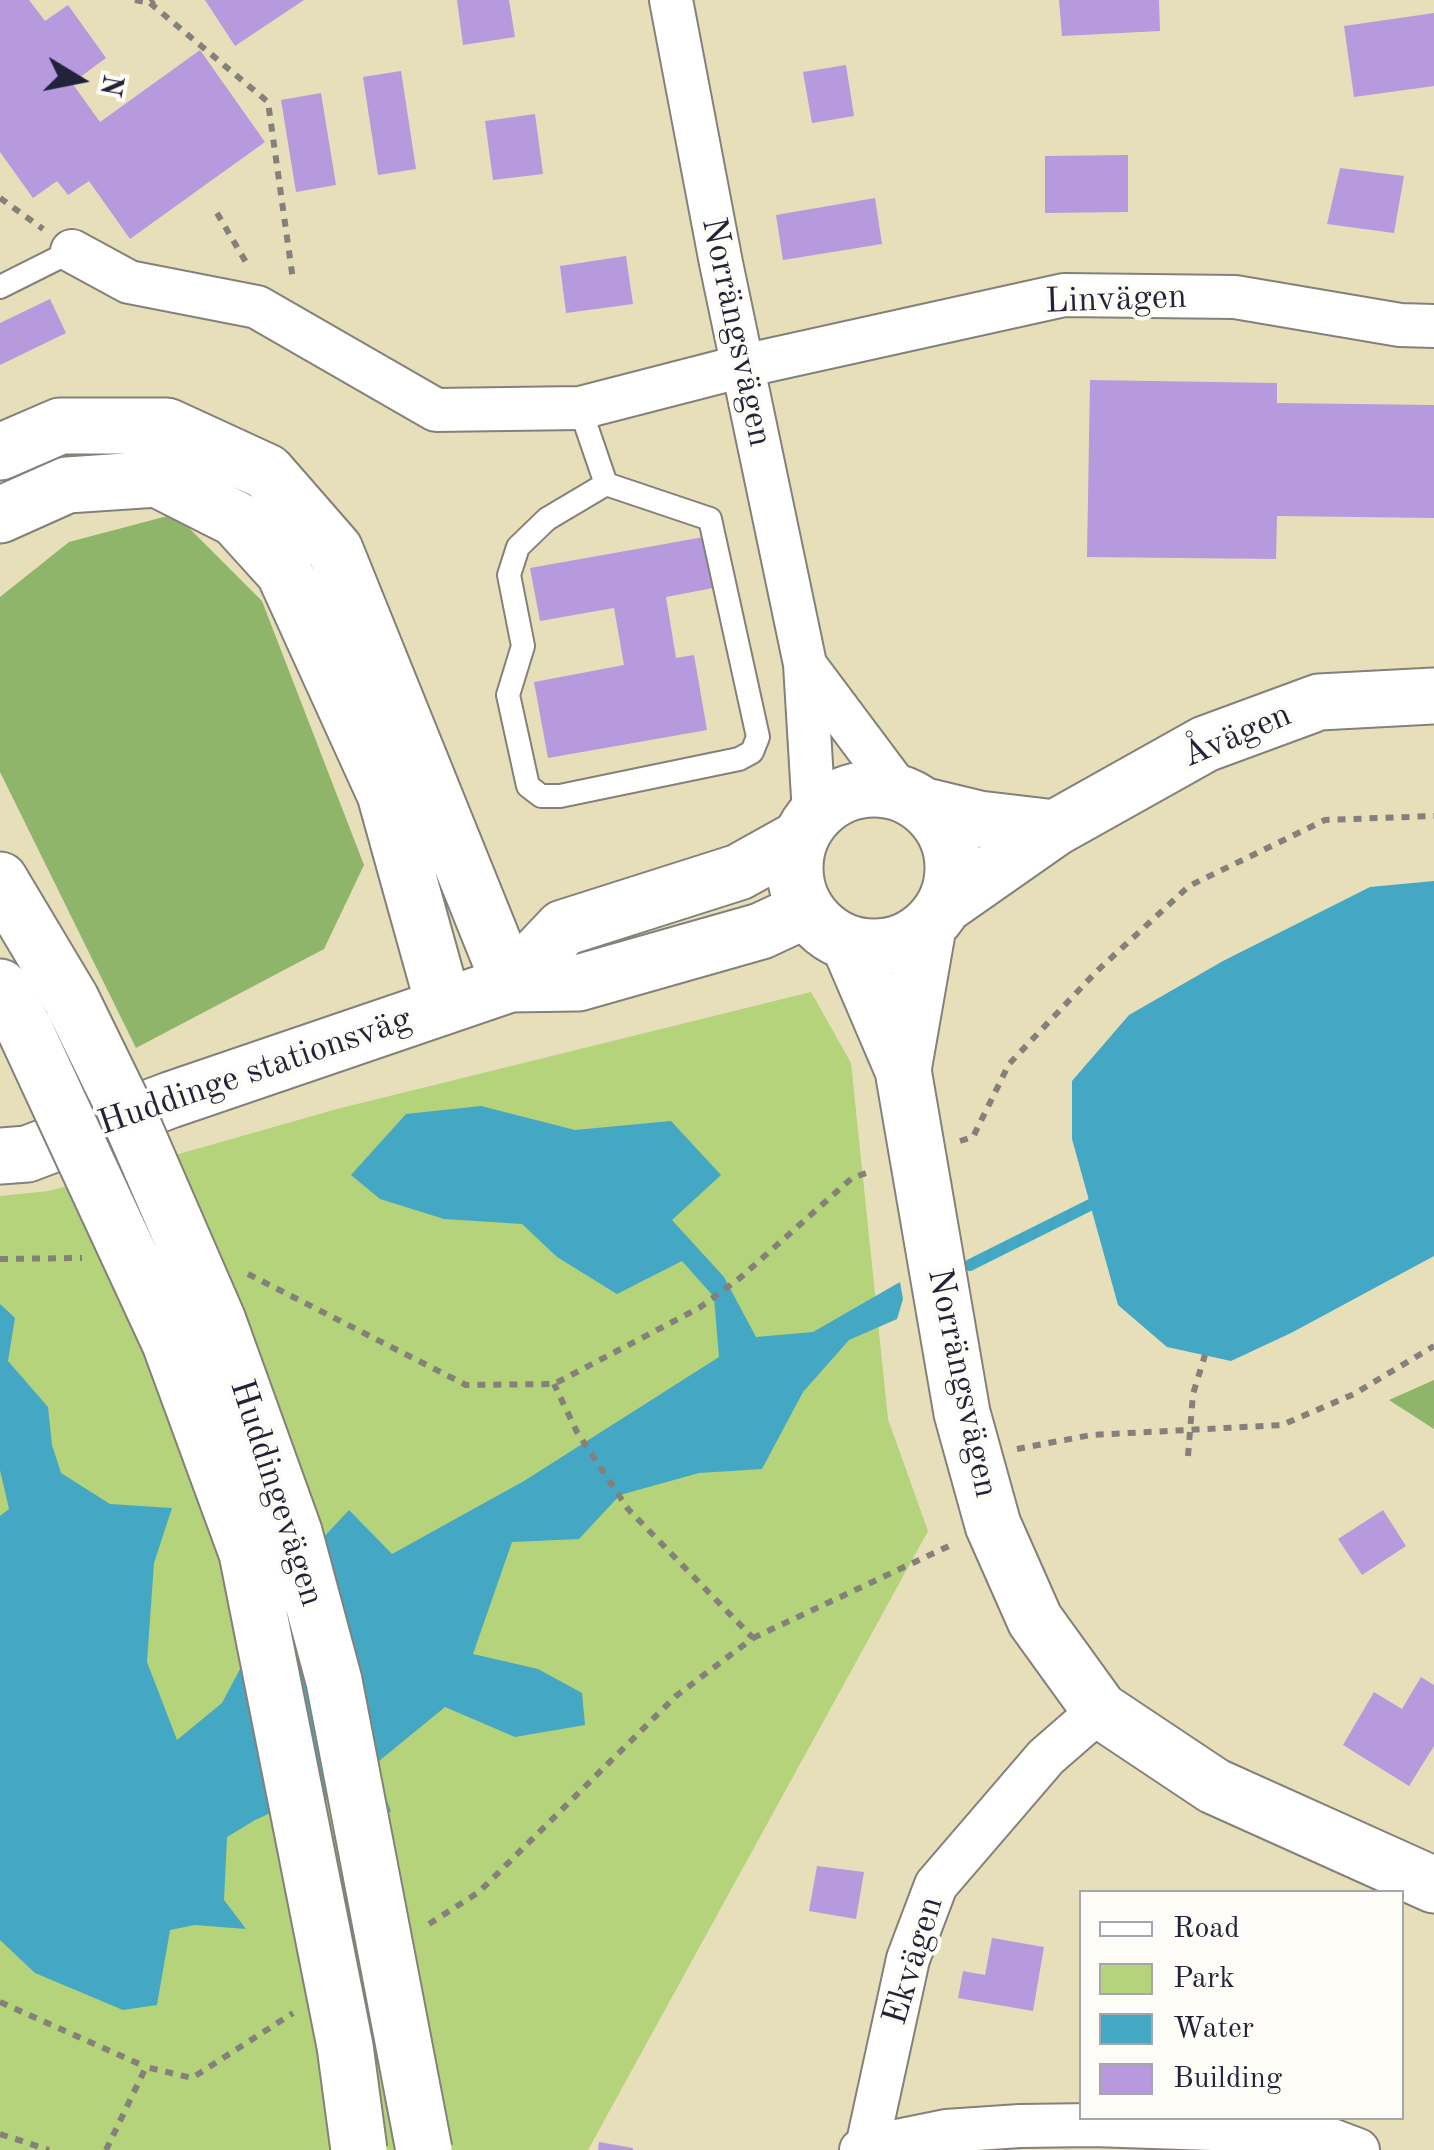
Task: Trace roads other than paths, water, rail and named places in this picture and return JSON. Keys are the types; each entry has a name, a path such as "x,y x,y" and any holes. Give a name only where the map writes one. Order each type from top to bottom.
{"main road":[{"path":"0,452 60,426 167,426 267,472 335,550 510,984"},
{"path":"0,515 67,485 157,479 236,519 284,572 385,794 444,1006"},
{"name":"Åvägen","path":"936,916 1054,828 1205,744 1319,702 1434,696"},
{"path":"912,799 942,827 952,853 952,878 936,916 904,942 876,948 849,944 824,931 806,910 794,865 807,826 836,797 862,788 912,799 979,819 1054,828"},
{"name":"Huddinge stationsväg","path":"510,984 563,928 739,872 807,826"},
{"name":"Huddingevägen","path":"0,880 71,999 136,1130 218,1321 294,1532 334,1681 424,2150"},
{"name":"Huddinge stationsväg","path":"0,1156 27,1154 170,1100 510,984 578,983 761,932 806,910"},
{"name":"Norrängsvägen","path":"903,1070 936,916"},
{"name":"Norrängsvägen","path":"849,944 903,1070 962,1412 993,1525 1036,1620 1100,1710 1214,1786 1434,1885"},
{"name":"Huddingevägen","path":"12,1007 170,1343 247,1553 345,2046 359,2150"}],"street":[{"name":"Norrängsvägen","path":"671,0 805,664 807,826"},
{"name":"Linvägen","path":"72,251 129,282 257,306 436,410 580,408 743,366 1064,295 1235,298 1400,325 1434,326"},
{"name":"Norrängsvägen","path":"805,664 912,799"},
{"name":"Ekvägen","path":"864,2148 908,1959 936,1885 1046,1757 1100,1710"},
{"path":"864,2148 946,2132 1093,2126 1213,2129 1326,2138 1358,2150"}],"lane":[{"path":"0,287 72,251"},
{"path":"580,408 606,484"},
{"path":"606,484 710,519 758,738 752,752 739,758 560,796 541,796 528,786 508,696 523,646 509,576 518,547 546,519 606,484"}],"water":[{"path":"1434,881 1434,1256 1231,1361 1167,1347 1118,1305 1072,1139 1072,1081 1129,1015 1223,961 1370,887"},
{"path":"481,1106 575,1130 671,1121 721,1175 672,1220 724,1277 756,1337 813,1332 900,1282 903,1299 897,1319 849,1340 803,1392 762,1469 699,1473 620,1495 579,1539 512,1542 473,1654 538,1669 582,1693 585,1725 515,1737 445,1707 373,1766 391,1811 378,1821 313,1794 227,1837 224,1900 246,1929 195,1925 170,1930 157,2005 123,2010 35,1973 0,1940 0,1516 9,1509 0,1470 0,1304 15,1318 8,1361 48,1407 52,1445 61,1473 110,1504 172,1508 154,1563 147,1662 177,1740 222,1703 292,1571 349,1510 392,1554 524,1481 719,1357 714,1297 682,1261 617,1294 557,1257 522,1224 444,1219 380,1199 351,1175 406,1114"}],"waterway":[{"path":"970,1265 1106,1197"}]}
